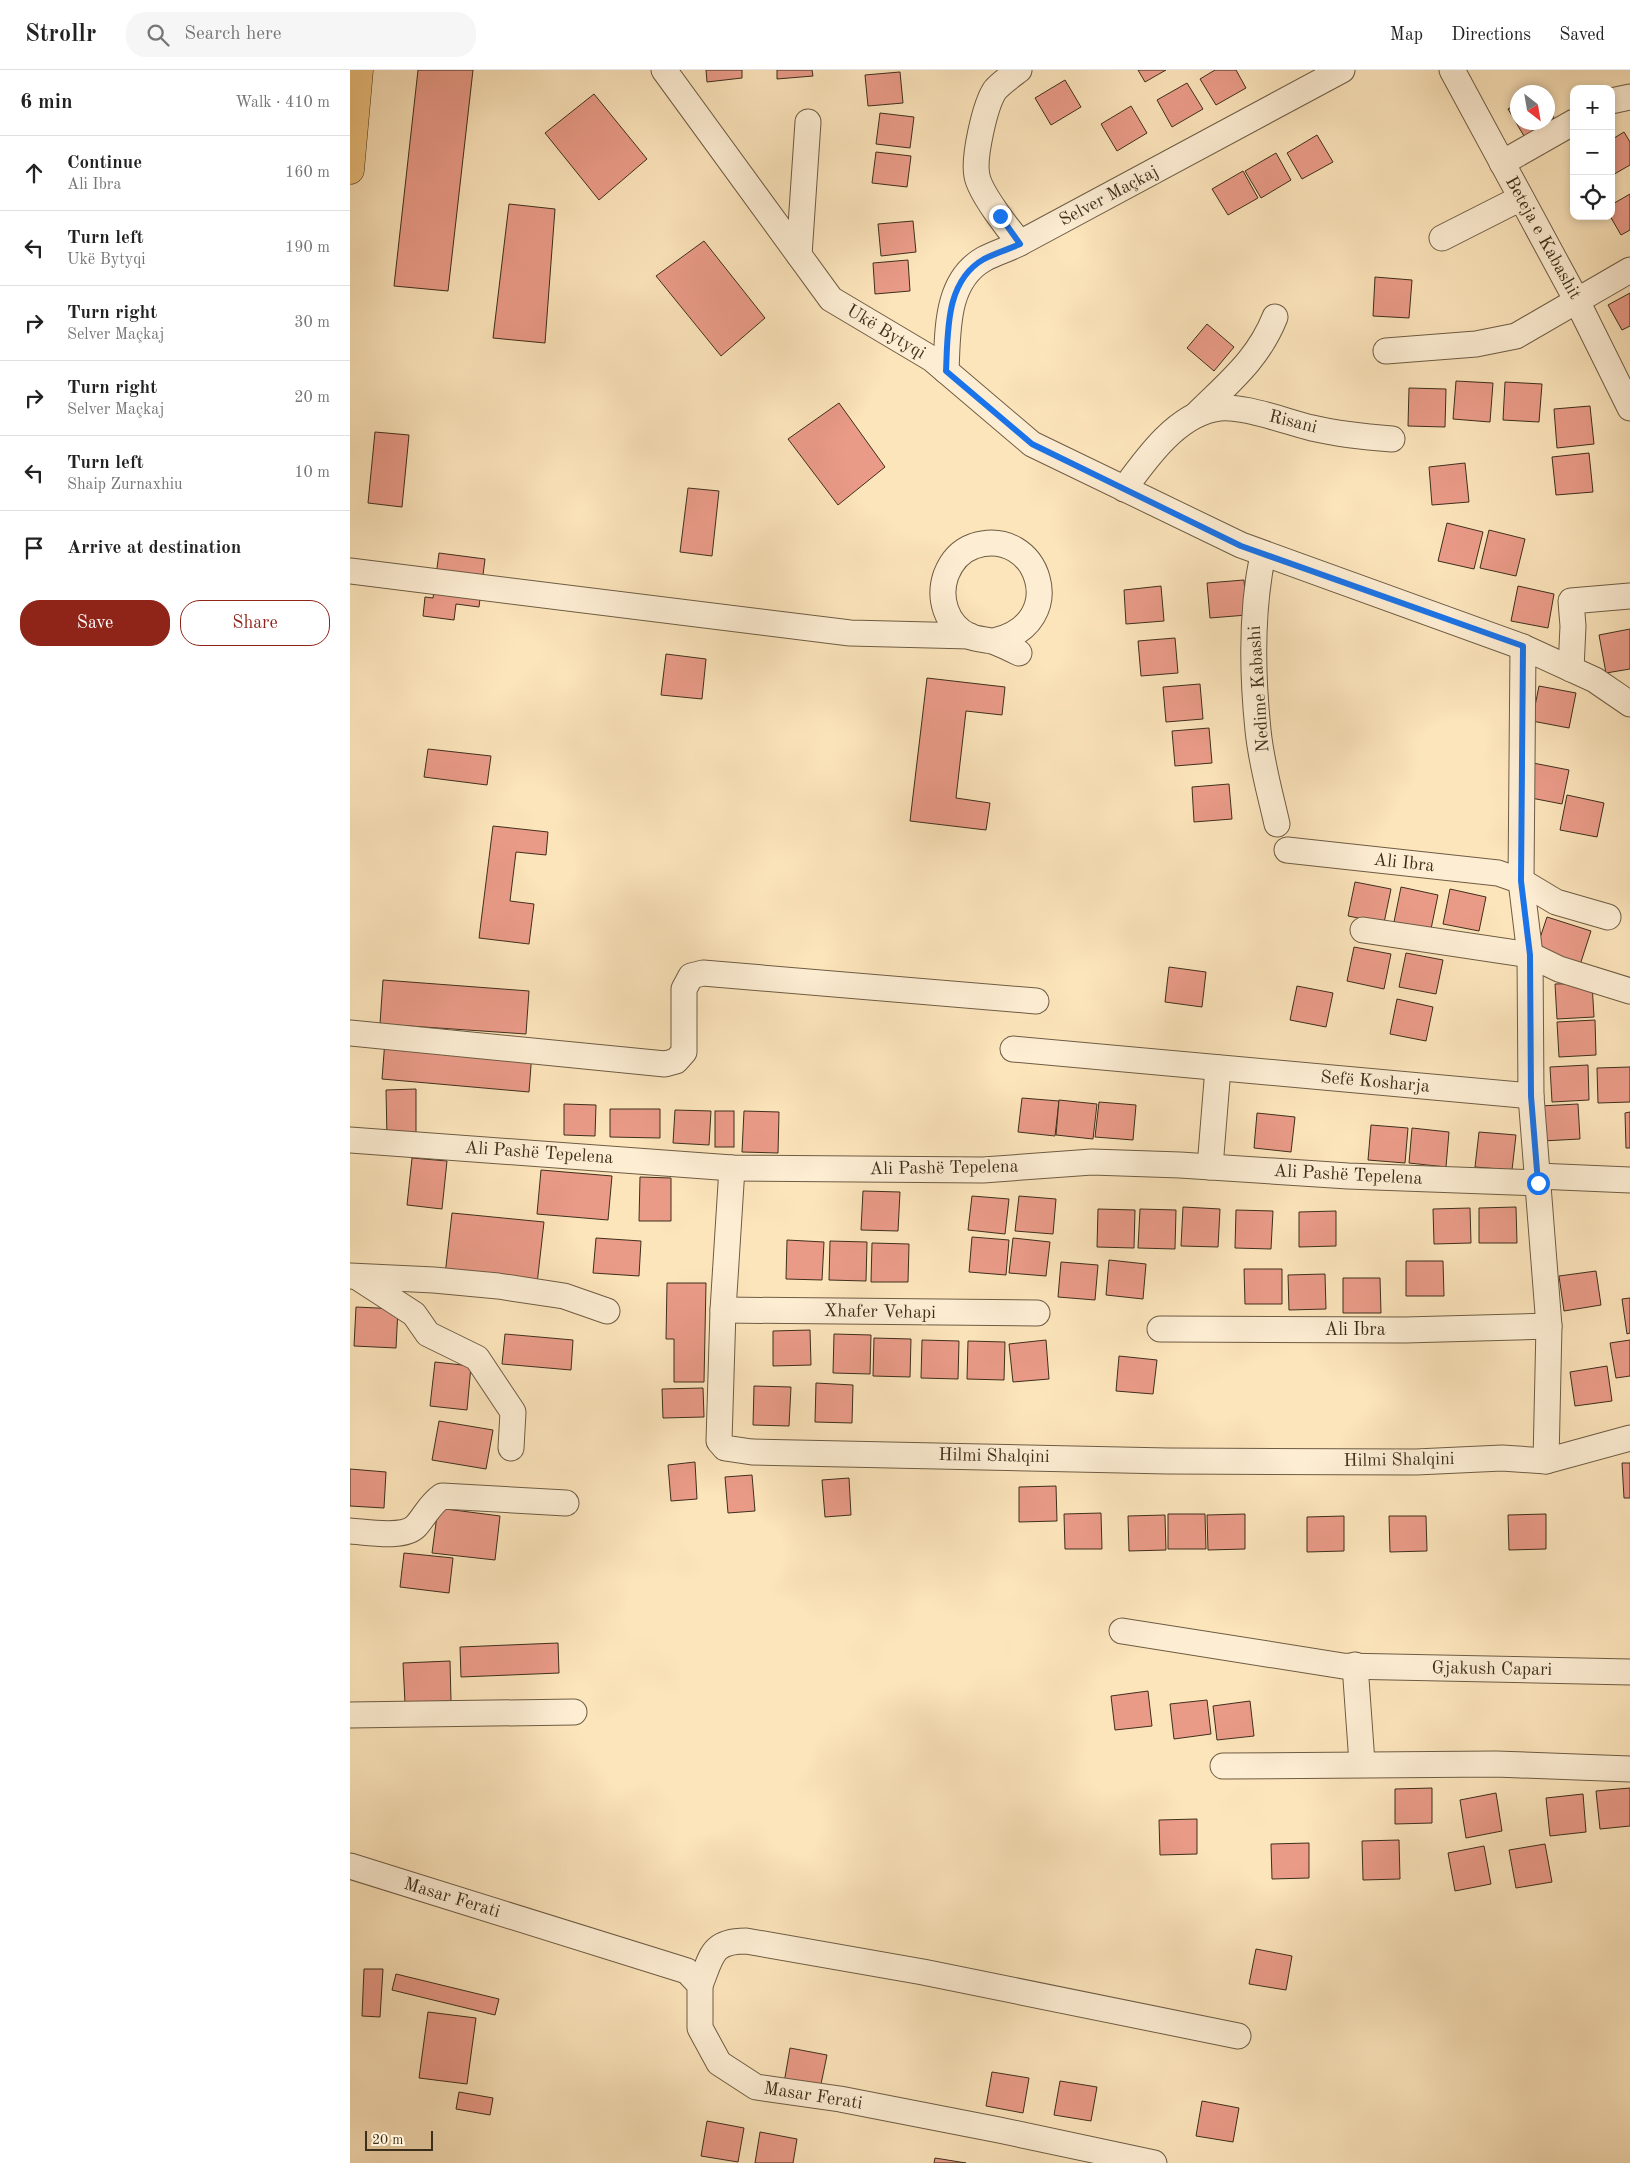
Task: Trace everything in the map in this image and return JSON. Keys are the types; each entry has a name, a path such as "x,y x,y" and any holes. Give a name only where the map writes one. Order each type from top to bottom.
{"main road":[{"path":"350,170 359,70"}],"street":[{"name":"Ukë Bytyqi","path":"664,70 831,299 932,359 1032,444 1241,546 1523,646 1595,680 1630,704"},
{"path":"1018,70 996,90 987,110 977,154 977,176 986,195 1020,244"},
{"name":"Selver Maçkaj","path":"946,371 948,333 958,286 970,269 984,259 1020,244 1342,70"},
{"name":"Beteja e Kabashit","path":"1452,70 1578,301 1621,369 1630,408"},
{"path":"1615,100 1630,98"},
{"path":"799,255 808,122"},
{"path":"1502,162 1570,124"},
{"path":"1442,238 1521,198"},
{"path":"1386,351 1476,344 1516,336 1630,270"},
{"name":"Risani","path":"1124,489 1159,443 1196,415 1249,364 1268,334 1275,317"},
{"name":"Risani","path":"1196,415 1215,408 1235,409 1353,436 1392,439"},
{"path":"970,636 957,628 946,612 943,603 942,587 951,564 973,546 990,543 1010,546 1031,564 1040,586 1040,595 1037,610 1027,625 1010,637 994,641"},
{"name":"Nedime Kabashi","path":"1263,554 1254,617 1256,701 1258,731 1277,824"},
{"path":"350,571 850,633 970,636 994,641 1019,653"},
{"path":"1571,669 1573,626 1571,600 1630,596"},
{"path":"1523,646 1521,881 1530,955 1531,1096 1550,1326 1546,1461 1630,1438"},
{"name":"Ali Ibra","path":"1287,850 1498,874 1521,881 1556,902 1608,917"},
{"path":"1363,930 1530,955 1559,969 1630,991"},
{"path":"350,1033 665,1064 676,1061 684,1052 684,990 691,976 703,973 1036,1001"},
{"name":"Sefë Kosharja","path":"1013,1048 1531,1096"},
{"path":"1210,1167 1218,1068"},
{"name":"Ali Pashë Tepelena","path":"350,1140 732,1168 983,1170 1092,1162 1348,1176 1630,1180"},
{"name":"Hilmi Shalqini","path":"732,1168 723,1310 720,1441 725,1448 734,1451 1168,1461 1416,1462 1502,1458 1546,1461"},
{"path":"352,1276 434,1280 555,1294 607,1311"},
{"path":"352,1276 379,1290 414,1314 428,1334 476,1358 514,1412 511,1448"},
{"name":"Xhafer Vehapi","path":"723,1310 1037,1313"},
{"name":"Ali Ibra","path":"1160,1329 1405,1330 1550,1326"},
{"path":"350,1531 406,1533 415,1527 433,1502 442,1496 566,1503"},
{"name":"Gjakush Capari","path":"1122,1632 1271,1655 1355,1665 1630,1672"},
{"path":"1355,1665 1362,1763"},
{"path":"350,1715 574,1712"},
{"path":"1223,1766 1362,1763 1496,1764 1630,1769"},
{"name":"Masar Ferati","path":"350,1866 687,1971 700,1985 700,2028 719,2063 756,2086 840,2099 1154,2163"},
{"path":"700,1985 716,1948 728,1941 746,1941 923,1972 1238,2036"}],"building":[{"path":"418,70 473,70 448,291 394,286"},
{"path":"706,70 742,70 742,78 707,82"},
{"path":"777,70 812,70 813,76 777,79"},
{"path":"1138,70 1166,70 1145,82"},
{"path":"1215,70 1236,70 1246,88 1216,105 1200,79"},
{"path":"900,72 903,103 868,106 865,75"},
{"path":"1065,80 1081,107 1051,125 1035,98"},
{"path":"1187,83 1203,109 1172,127 1157,100"},
{"path":"594,94 647,159 599,200 545,133"},
{"path":"1131,106 1147,133 1117,151 1101,124"},
{"path":"880,113 914,117 910,148 876,144"},
{"path":"1520,130 1534,130 1524,136"},
{"path":"1624,132 1630,142 1630,165 1615,174 1615,138"},
{"path":"1317,135 1333,162 1302,179 1287,153"},
{"path":"876,152 911,156 907,187 872,183"},
{"path":"1276,153 1291,180 1261,198 1245,171"},
{"path":"1243,171 1258,198 1228,215 1212,189"},
{"path":"1630,194 1630,230 1621,235 1612,220 1615,220 1615,203"},
{"path":"509,204 555,209 545,343 493,338"},
{"path":"913,221 916,252 881,256 878,224"},
{"path":"704,241 765,318 721,356 656,276"},
{"path":"908,260 910,291 875,294 873,263"},
{"path":"1375,277 1412,280 1409,318 1373,316"},
{"path":"1630,293 1630,326 1622,330 1608,305"},
{"path":"1207,324 1234,347 1214,371 1187,348"},
{"path":"1456,381 1493,383 1490,422 1453,419"},
{"path":"1505,382 1542,384 1539,422 1503,420"},
{"path":"1409,388 1446,389 1445,427 1408,426"},
{"path":"839,403 885,467 838,505 788,439"},
{"path":"1590,406 1594,444 1557,448 1554,409"},
{"path":"375,432 409,435 402,507 368,503"},
{"path":"1589,453 1593,492 1556,495 1552,457"},
{"path":"1465,463 1469,502 1432,505 1429,467"},
{"path":"688,488 719,491 712,556 680,552"},
{"path":"1447,523 1483,532 1474,569 1438,561"},
{"path":"1489,530 1525,539 1516,576 1480,568"},
{"path":"439,553 485,559 479,607 456,604 454,620 423,616 425,597 433,598"},
{"path":"1244,580 1247,615 1210,618 1207,583"},
{"path":"1161,586 1164,621 1126,624 1124,590"},
{"path":"1518,586 1554,594 1548,628 1511,621"},
{"path":"1630,629 1630,669 1606,673 1599,635"},
{"path":"1175,638 1178,673 1141,676 1138,641"},
{"path":"666,654 706,659 702,699 661,695"},
{"path":"927,678 1005,687 1002,715 966,711 956,798 990,803 986,830 910,821"},
{"path":"1200,684 1203,719 1166,722 1163,687"},
{"path":"1539,686 1576,693 1569,728 1532,721"},
{"path":"1209,728 1212,763 1175,766 1172,731"},
{"path":"428,749 491,756 487,785 424,777"},
{"path":"1533,763 1569,770 1562,804 1526,797"},
{"path":"1229,784 1232,819 1194,822 1192,787"},
{"path":"1567,795 1604,803 1597,837 1560,830"},
{"path":"493,826 548,832 546,855 516,852 510,901 534,904 529,944 479,938"},
{"path":"1355,882 1391,889 1384,923 1348,916"},
{"path":"1401,887 1438,895 1431,929 1394,922"},
{"path":"1450,889 1486,897 1479,931 1443,924"},
{"path":"1547,917 1591,931 1579,968 1535,953"},
{"path":"1354,947 1391,954 1384,989 1347,981"},
{"path":"1406,953 1443,960 1436,994 1399,987"},
{"path":"1169,967 1206,972 1202,1007 1165,1002"},
{"path":"383,980 529,991 526,1034 380,1024"},
{"path":"1592,983 1594,1017 1557,1019 1555,984"},
{"path":"1297,986 1333,993 1326,1027 1290,1020"},
{"path":"1397,999 1433,1007 1426,1041 1390,1034"},
{"path":"1595,1020 1596,1055 1559,1057 1557,1022"},
{"path":"385,1040 532,1052 529,1092 382,1079"},
{"path":"1588,1065 1589,1100 1552,1102 1550,1067"},
{"path":"1630,1067 1630,1102 1598,1103 1597,1068"},
{"path":"416,1089 416,1136 387,1137 386,1090"},
{"path":"1022,1098 1059,1101 1055,1136 1018,1132"},
{"path":"1059,1100 1097,1104 1093,1139 1056,1135"},
{"path":"1099,1102 1136,1105 1133,1140 1095,1137"},
{"path":"564,1104 596,1105 595,1136 564,1135"},
{"path":"1578,1104 1580,1139 1542,1141 1540,1106"},
{"path":"610,1109 660,1109 660,1138 610,1137"},
{"path":"675,1110 711,1111 709,1145 673,1143"},
{"path":"715,1111 734,1111 734,1147 715,1147"},
{"path":"744,1111 779,1112 778,1153 742,1152"},
{"path":"1630,1112 1630,1148 1626,1148 1625,1113"},
{"path":"1257,1113 1295,1117 1291,1152 1254,1148"},
{"path":"1371,1125 1408,1128 1405,1163 1368,1160"},
{"path":"1412,1128 1449,1132 1446,1167 1409,1163"},
{"path":"1479,1132 1516,1135 1512,1170 1475,1167"},
{"path":"412,1158 447,1161 442,1209 407,1205"},
{"path":"541,1170 612,1176 608,1220 537,1214"},
{"path":"640,1177 671,1178 671,1221 639,1221"},
{"path":"863,1191 900,1192 898,1231 861,1230"},
{"path":"972,1196 1009,1199 1005,1234 968,1230"},
{"path":"1019,1196 1056,1199 1053,1234 1015,1231"},
{"path":"1183,1207 1220,1209 1218,1247 1181,1246"},
{"path":"1516,1207 1517,1243 1479,1243 1479,1208"},
{"path":"1470,1208 1471,1243 1434,1244 1433,1209"},
{"path":"1098,1209 1135,1210 1134,1248 1097,1247"},
{"path":"1140,1209 1176,1210 1175,1249 1138,1248"},
{"path":"1236,1210 1273,1211 1271,1249 1235,1248"},
{"path":"1336,1211 1336,1246 1299,1247 1299,1212"},
{"path":"452,1213 544,1222 537,1284 445,1275"},
{"path":"972,1237 1009,1240 1006,1275 969,1272"},
{"path":"596,1238 641,1241 639,1276 593,1273"},
{"path":"1013,1238 1050,1242 1046,1276 1009,1273"},
{"path":"787,1240 824,1242 822,1280 786,1279"},
{"path":"830,1241 867,1242 866,1281 829,1280"},
{"path":"872,1243 909,1244 908,1282 871,1282"},
{"path":"1109,1260 1146,1264 1143,1299 1106,1295"},
{"path":"1406,1261 1443,1261 1444,1296 1406,1296"},
{"path":"1061,1262 1098,1265 1095,1300 1058,1297"},
{"path":"1244,1269 1282,1269 1282,1304 1245,1304"},
{"path":"1596,1271 1601,1305 1564,1311 1559,1276"},
{"path":"1325,1274 1326,1309 1289,1310 1288,1275"},
{"path":"1343,1278 1380,1278 1381,1313 1343,1313"},
{"path":"667,1283 706,1283 704,1382 674,1382 674,1339 666,1339"},
{"path":"1630,1298 1630,1333 1627,1334 1622,1299"},
{"path":"356,1307 398,1309 396,1348 354,1346"},
{"path":"810,1330 811,1365 773,1366 773,1331"},
{"path":"505,1334 573,1340 571,1370 502,1364"},
{"path":"834,1334 871,1335 870,1374 833,1373"},
{"path":"874,1338 911,1339 910,1377 873,1376"},
{"path":"922,1340 959,1341 958,1379 921,1378"},
{"path":"1046,1340 1049,1379 1013,1382 1009,1344"},
{"path":"1630,1340 1630,1376 1616,1378 1610,1343"},
{"path":"968,1341 1005,1342 1004,1380 967,1379"},
{"path":"1119,1356 1157,1360 1153,1394 1116,1391"},
{"path":"435,1362 471,1366 467,1410 430,1406"},
{"path":"1607,1366 1612,1401 1575,1406 1570,1372"},
{"path":"816,1383 853,1385 852,1423 815,1422"},
{"path":"754,1386 791,1387 789,1426 753,1425"},
{"path":"703,1388 704,1417 663,1418 662,1389"},
{"path":"439,1421 493,1430 486,1469 432,1460"},
{"path":"695,1462 697,1499 671,1501 668,1465"},
{"path":"1622,1463 1630,1463 1630,1498 1624,1498"},
{"path":"350,1469 386,1472 384,1508 350,1506"},
{"path":"752,1475 755,1511 728,1513 725,1477"},
{"path":"849,1478 851,1515 825,1517 822,1480"},
{"path":"1056,1486 1057,1521 1019,1522 1019,1487"},
{"path":"438,1508 500,1516 495,1560 432,1553"},
{"path":"1101,1513 1102,1549 1065,1549 1064,1514"},
{"path":"1168,1514 1205,1514 1206,1549 1168,1549"},
{"path":"1245,1514 1245,1549 1208,1550 1207,1515"},
{"path":"1546,1514 1546,1549 1509,1550 1508,1515"},
{"path":"1165,1515 1166,1550 1129,1551 1128,1516"},
{"path":"1344,1516 1344,1551 1307,1552 1307,1517"},
{"path":"1389,1516 1426,1516 1427,1551 1390,1552"},
{"path":"404,1553 453,1558 449,1593 400,1587"},
{"path":"558,1643 559,1673 461,1677 460,1647"},
{"path":"450,1661 451,1701 405,1703 403,1663"},
{"path":"1148,1691 1152,1726 1115,1730 1111,1696"},
{"path":"1207,1700 1211,1734 1174,1739 1170,1704"},
{"path":"1250,1701 1254,1736 1217,1740 1213,1706"},
{"path":"1432,1788 1432,1823 1395,1824 1395,1789"},
{"path":"1630,1788 1630,1826 1600,1829 1596,1791"},
{"path":"1496,1793 1502,1831 1466,1838 1460,1800"},
{"path":"1583,1794 1586,1832 1550,1836 1546,1798"},
{"path":"1197,1819 1197,1854 1160,1855 1159,1820"},
{"path":"1399,1840 1400,1879 1363,1880 1362,1841"},
{"path":"1309,1843 1309,1878 1272,1879 1271,1844"},
{"path":"1545,1844 1552,1882 1516,1888 1509,1850"},
{"path":"1484,1846 1491,1884 1455,1891 1448,1853"},
{"path":"1256,1949 1292,1956 1286,1990 1249,1984"},
{"path":"364,1969 383,1969 380,2017 362,2016"},
{"path":"396,1974 499,1999 495,2015 392,1990"},
{"path":"428,2012 476,2018 467,2084 419,2078"},
{"path":"790,2048 827,2055 820,2089 784,2083"},
{"path":"992,2072 1029,2078 1023,2113 986,2106"},
{"path":"1060,2081 1097,2087 1091,2121 1054,2115"},
{"path":"459,2092 493,2098 490,2115 456,2109"},
{"path":"1202,2101 1239,2108 1233,2142 1196,2136"},
{"path":"707,2121 744,2128 738,2162 701,2156"},
{"path":"760,2132 797,2139 793,2163 755,2163"},
{"path":"935,2158 966,2163 934,2163"}],"route":[{"path":"1000,216 1020,244 984,259 970,269 958,286 951,310 946,371 1032,444 1241,546 1523,646 1521,881 1530,955 1531,1096 1538,1183"}]}
